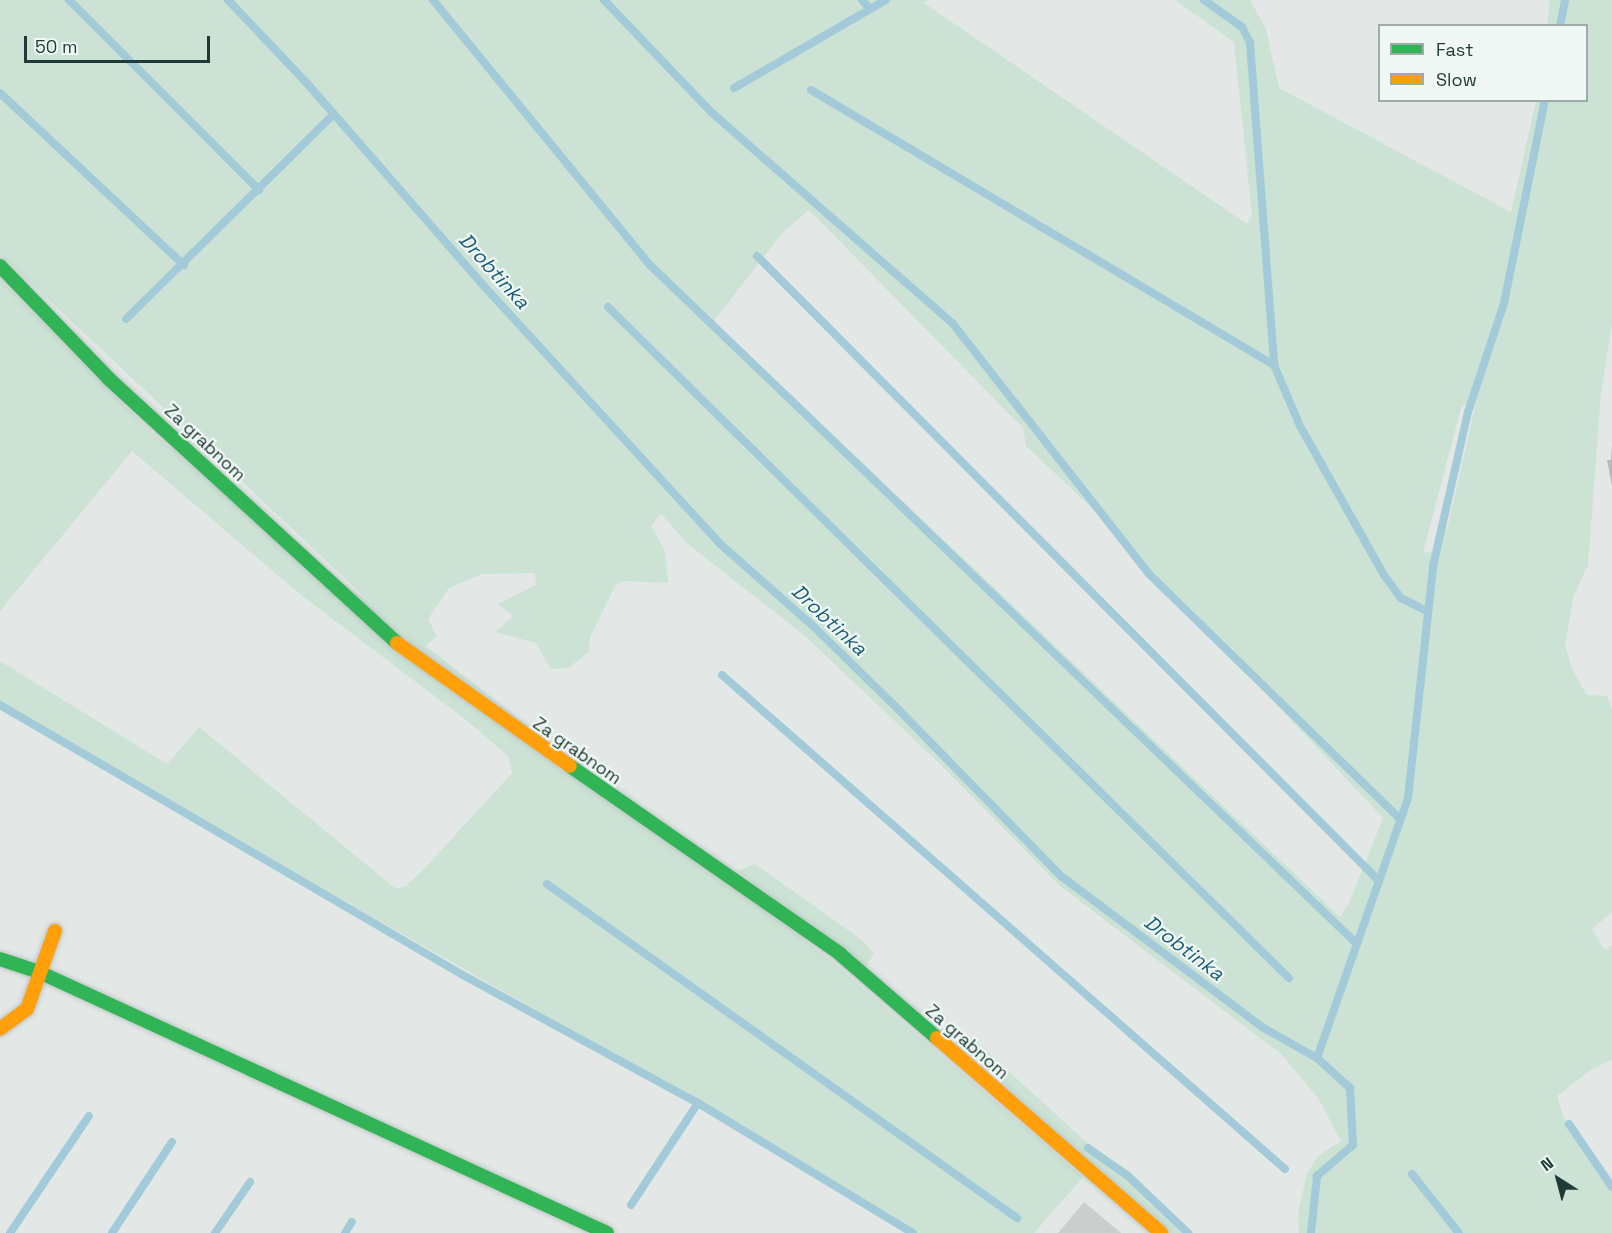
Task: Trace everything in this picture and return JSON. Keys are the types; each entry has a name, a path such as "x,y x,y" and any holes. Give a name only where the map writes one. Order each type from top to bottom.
{"street":[{"name":"Za grabnom","path":"0,266 109,379 408,653 840,954 1161,1233"},
{"path":"0,1029 27,1009 55,931"},
{"path":"0,959 39,972 607,1233"}],"green space":[{"path":"0,0 927,0 924,3 1247,224 1252,216 1234,42 1175,0 1250,0 1266,29 1279,88 1511,212 1536,102 1588,102 1588,24 1547,24 1550,0 1612,0 1612,325 1601,393 1588,565 1573,598 1565,645 1572,669 1587,695 1607,696 1612,709 1612,912 1592,929 1605,950 1612,945 1612,1059 1591,1070 1557,1096 1564,1118 1612,1182 1612,1233 1299,1233 1298,1214 1306,1176 1318,1156 1341,1141 1318,1098 1281,1054 1060,886 939,763 805,636 688,544 661,514 651,526 665,551 668,583 623,581 615,586 590,637 589,652 568,668 551,669 536,643 495,632 513,616 498,604 536,585 535,573 482,574 449,588 428,619 437,636 421,650 0,254","holes":["809,210 1023,428 1026,446 1094,510 1383,818 1349,903 1340,917 714,321 783,232","1478,394 1448,525 1438,551 1423,553 1461,408"]},
{"path":"0,279 153,434 831,961 1083,1177 1034,1233 914,1233 666,1084 0,705 0,661 167,764 199,727 396,889 406,886 425,868 512,773 508,756 465,719 301,595 132,451 0,611"},
{"path":"755,864 862,940 874,953 865,969 738,871"},
{"path":"972,1038 1159,1208 1183,1233 1169,1233 955,1045"}],"building":[{"path":"1084,1202 1121,1233 1058,1233"}],"waterway":[{"path":"69,0 259,190"},
{"name":"Drobtinka","path":"228,0 305,81 482,284 719,543 812,625 895,706 1061,876 1262,1027 1317,1058 1350,1088 1353,1145 1317,1176 1311,1233"},
{"path":"433,0 650,265 1357,944"},
{"path":"604,0 711,112 953,324 1149,574 1400,819"},
{"path":"862,0 870,9"},
{"path":"734,88 886,0"},
{"path":"1204,0 1242,27 1250,43 1274,365 1300,426 1384,575 1401,598 1428,612"},
{"path":"1560,24 1565,0"},
{"path":"811,90 1274,365"},
{"path":"0,93 184,265"},
{"path":"1317,1058 1408,798 1433,566 1468,412 1504,303 1545,102"},
{"path":"126,319 334,114"},
{"path":"757,256 1379,881"},
{"path":"608,307 1289,978"},
{"path":"722,675 1285,1169"},
{"path":"0,705 461,974 698,1103 913,1233"},
{"path":"547,884 1017,1218"},
{"path":"631,1205 698,1103"},
{"path":"10,1233 89,1116"},
{"path":"1569,1124 1612,1187"},
{"path":"112,1233 172,1142"},
{"path":"1088,1148 1128,1176 1188,1233"},
{"path":"1412,1174 1459,1233"},
{"path":"215,1233 250,1182"},
{"path":"345,1233 352,1222"}],"traffic: fast":[{"path":"0,266 109,379 397,643"},
{"path":"570,766 840,954 937,1038"},
{"path":"0,959 39,972 607,1233"}],"traffic: slow":[{"path":"397,643 570,766"},
{"path":"0,1029 27,1009 55,931"},
{"path":"937,1038 1161,1233"}]}
